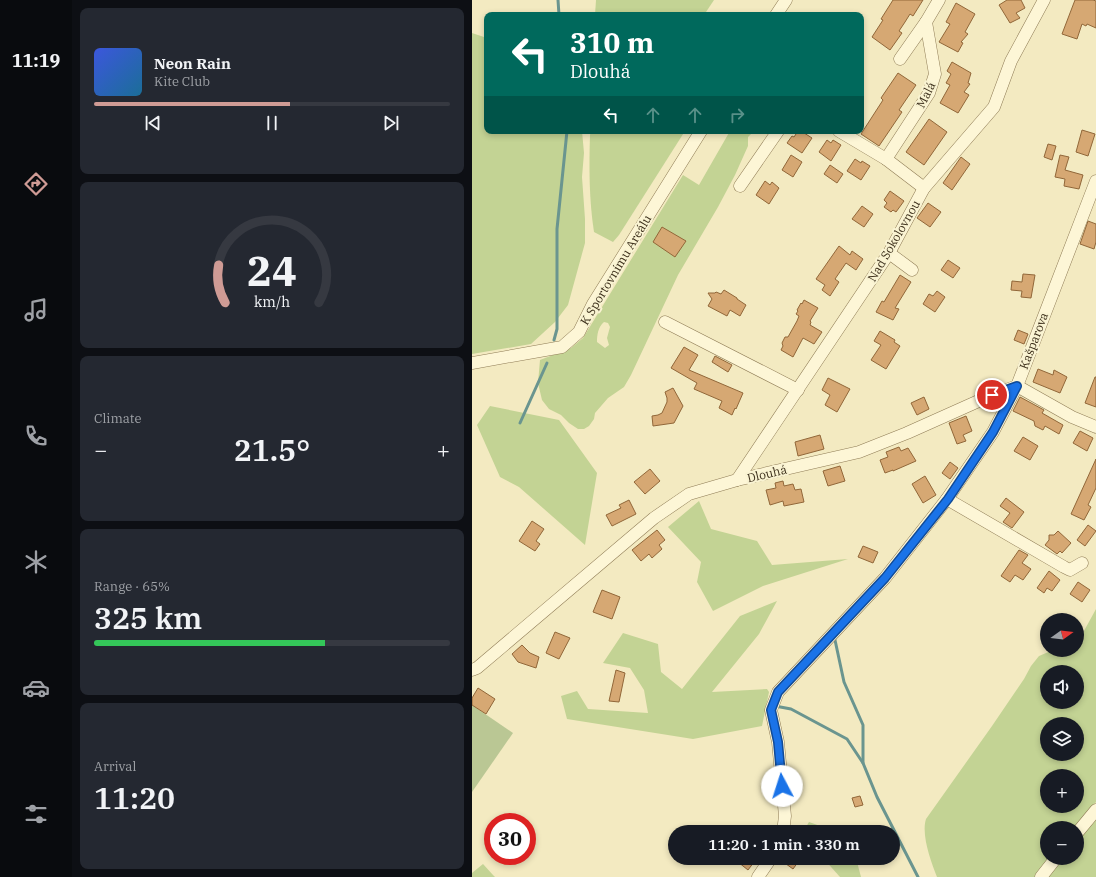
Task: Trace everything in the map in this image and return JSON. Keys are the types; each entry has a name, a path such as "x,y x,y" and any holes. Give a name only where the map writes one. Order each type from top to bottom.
{"street":[{"path":"778,12 786,0"},
{"path":"900,59 926,22 939,0"},
{"name":"Nad Sokolovnou","path":"738,480 889,253 924,188 994,107 1010,61 1044,0"},
{"name":"Malá","path":"886,159 929,94 936,74 926,22"},
{"name":"K Sportovnímu Areálu","path":"472,362 562,347 580,332 594,304 699,134"},
{"path":"740,186 776,134"},
{"path":"844,134 886,159 924,188"},
{"name":"Kašparova","path":"783,825 778,742 771,710 778,692 885,578 948,499 993,432 1017,386 1096,181"},
{"path":"889,253 912,270"},
{"path":"665,322 798,390"},
{"path":"1017,386 1072,417 1096,427"},
{"name":"Dlouhá","path":"475,669 654,518 689,494 738,480 859,452 907,433 992,395 1017,386"},
{"path":"948,499 1064,568 1070,570 1082,563"},
{"path":"1084,825 1096,810"},
{"path":"758,877 766,865"},
{"path":"1041,877 1050,865"}],"green space":[{"path":"596,0 714,0 706,12 595,12"},
{"path":"472,33 484,37 484,134 582,134 584,153 582,177 585,243 568,305 555,322 531,344 472,354"},
{"path":"683,134 619,235 613,242 594,232 590,184 590,135"},
{"path":"728,134 751,134 748,137 748,146 735,175 678,275 624,387 608,398 595,413 594,419 589,426 584,429 578,429 561,415 549,409 542,400 538,383 540,360 571,348 583,338 683,175 699,185","holes":["604,322 608,323 610,327 607,338 609,345 605,348 597,342 597,337 599,329"]},
{"path":"490,406 559,420 597,473 585,545 519,487 500,477 477,425"},
{"path":"699,501 711,529 757,541 772,565 848,559 763,586 713,611 697,582 701,562 668,527"},
{"path":"777,601 759,634 712,692 767,689 769,692 762,726 693,739 567,719 561,696 577,691 588,709 648,713 644,690 630,668 603,663 623,633 658,644 661,672 682,689 740,616"},
{"path":"1096,609 1096,802 1080,821 1040,821 1040,865 1044,865 1035,877 937,877 926,840 926,819 992,726 1039,656 1084,657 1084,631"},
{"path":"472,705 513,733 472,792"},
{"path":"1096,816 1096,877 1047,877 1056,865 1084,865 1084,831"},
{"path":"809,822 817,825 807,825"},
{"path":"483,864 495,877 472,877 472,873"},
{"path":"829,865 858,865 861,877 840,877"}],"building":[{"path":"893,0 923,0 913,16 910,14 899,31 902,33 890,50 872,37"},
{"path":"1007,0 1021,0 1025,8 1016,13 1020,18 1010,23 999,5"},
{"path":"1075,0 1096,1 1096,28 1087,24 1086,26 1082,24 1077,39 1062,34"},
{"path":"956,3 975,14 965,32 968,34 961,42 963,43 958,52 939,42 950,24 946,22"},
{"path":"952,62 971,73 968,83 970,84 964,92 969,95 958,113 940,103 950,85 946,83 951,74 947,71"},
{"path":"898,73 916,85 899,110 902,112 879,146 861,134 864,134 864,129 883,100 881,98"},
{"path":"929,119 947,132 924,165 906,152"},
{"path":"1082,130 1095,134 1088,156 1076,152"},
{"path":"796,134 806,134 812,138 802,153 787,143 792,136 794,137"},
{"path":"827,140 831,143 833,140 841,145 831,161 819,152"},
{"path":"1048,144 1056,146 1052,160 1044,157"},
{"path":"791,155 802,162 793,177 782,170"},
{"path":"1060,155 1069,157 1065,170 1083,175 1079,189 1064,186 1065,179 1055,177"},
{"path":"961,157 970,164 952,190 943,183"},
{"path":"855,159 870,166 861,180 847,171"},
{"path":"830,165 843,174 837,183 824,174"},
{"path":"765,181 770,185 772,182 779,188 769,204 756,195"},
{"path":"890,191 904,201 896,212 893,210 891,212 884,207 887,203 884,200"},
{"path":"928,203 941,212 930,227 917,218"},
{"path":"862,206 873,214 864,227 852,219"},
{"path":"1088,221 1096,224 1096,242 1094,249 1080,244"},
{"path":"662,227 686,241 675,257 653,242"},
{"path":"839,246 850,255 852,251 863,259 856,270 846,263 835,279 839,282 830,296 822,290 825,285 816,279"},
{"path":"948,260 960,268 953,278 941,270"},
{"path":"1023,274 1035,275 1031,298 1021,297 1022,291 1011,290 1012,281 1022,282"},
{"path":"900,275 911,282 895,308 899,309 893,320 876,312 882,301 884,302"},
{"path":"724,290 746,305 740,316 730,310 727,316 708,306 712,299 708,293 716,292 721,294"},
{"path":"937,291 945,297 935,312 923,304 929,294 933,296"},
{"path":"804,300 818,308 810,321 810,325 822,332 814,344 803,338 793,357 781,350 783,346 782,343 785,337 788,337 797,321 799,316 796,314 798,311 797,310"},
{"path":"1018,330 1028,334 1024,344 1014,340"},
{"path":"880,331 895,340 894,342 900,346 886,369 871,360 881,345 874,341"},
{"path":"684,347 698,355 689,370 743,393 732,415 719,408 722,401 694,389 697,383 671,368"},
{"path":"715,356 732,365 728,372 712,362"},
{"path":"1038,369 1053,375 1054,370 1067,377 1060,393 1033,382"},
{"path":"1096,377 1096,407 1085,403"},
{"path":"828,378 850,389 837,412 825,405 830,395 822,390"},
{"path":"673,388 683,406 674,423 653,426 652,416 662,413 667,402 665,392"},
{"path":"924,397 929,409 917,415 911,403"},
{"path":"1020,397 1044,410 1042,413 1063,425 1059,434 1045,426 1043,430 1035,426 1034,421 1013,411"},
{"path":"966,416 972,431 963,435 966,441 957,444 949,423"},
{"path":"1080,431 1093,438 1087,451 1073,443"},
{"path":"820,435 824,449 798,456 795,442"},
{"path":"1023,437 1038,446 1030,460 1014,451"},
{"path":"899,447 901,451 908,448 916,461 885,473 880,460 888,457 886,452"},
{"path":"1096,459 1096,488 1088,505 1091,507 1084,520 1071,514"},
{"path":"950,462 958,468 950,479 942,473"},
{"path":"840,466 845,481 828,486 823,471"},
{"path":"650,469 660,481 645,494 634,482"},
{"path":"925,476 936,495 923,503 912,484"},
{"path":"783,481 784,486 793,484 795,490 801,489 804,502 784,506 783,501 770,505 766,490 776,488 775,483"},
{"path":"1006,498 1024,512 1012,528 1003,522 1010,513 1000,506"},
{"path":"629,500 636,514 612,526 606,515 621,508 619,505"},
{"path":"532,521 544,529 536,541 540,544 535,551 519,541"},
{"path":"1088,525 1096,531 1085,546 1077,540"},
{"path":"657,530 665,540 659,545 662,549 652,558 649,554 641,561 632,550"},
{"path":"1058,531 1071,543 1062,553 1060,551 1057,554 1045,545 1049,540 1049,535 1054,535"},
{"path":"863,546 878,552 873,563 858,557"},
{"path":"1019,550 1028,555 1022,563 1031,569 1023,580 1015,575 1010,582 1001,576"},
{"path":"1049,571 1060,580 1052,591 1047,588 1044,593 1037,588"},
{"path":"1078,582 1090,590 1082,602 1070,594"},
{"path":"602,590 620,597 612,619 593,612"},
{"path":"555,632 570,638 559,659 546,653"},
{"path":"522,645 530,653 539,657 536,668 518,662 512,654"},
{"path":"616,670 625,673 619,702 609,701"},
{"path":"478,688 495,699 486,714 472,705 472,698"},
{"path":"860,796 863,805 855,807 852,798"},
{"path":"742,865 752,865 748,870"},
{"path":"788,865 796,865 793,869"}],"waterway":[{"path":"558,0 559,12"},
{"path":"554,340 557,329 557,229 567,134"},
{"path":"520,423 547,363"},
{"path":"835,640 844,682 863,725 863,763 877,797 918,877"},
{"path":"775,706 791,709 847,739 863,763"}],"route":[{"path":"782,786 778,742 771,710 778,692 885,578 948,499 993,432 1017,386 992,395"}]}
